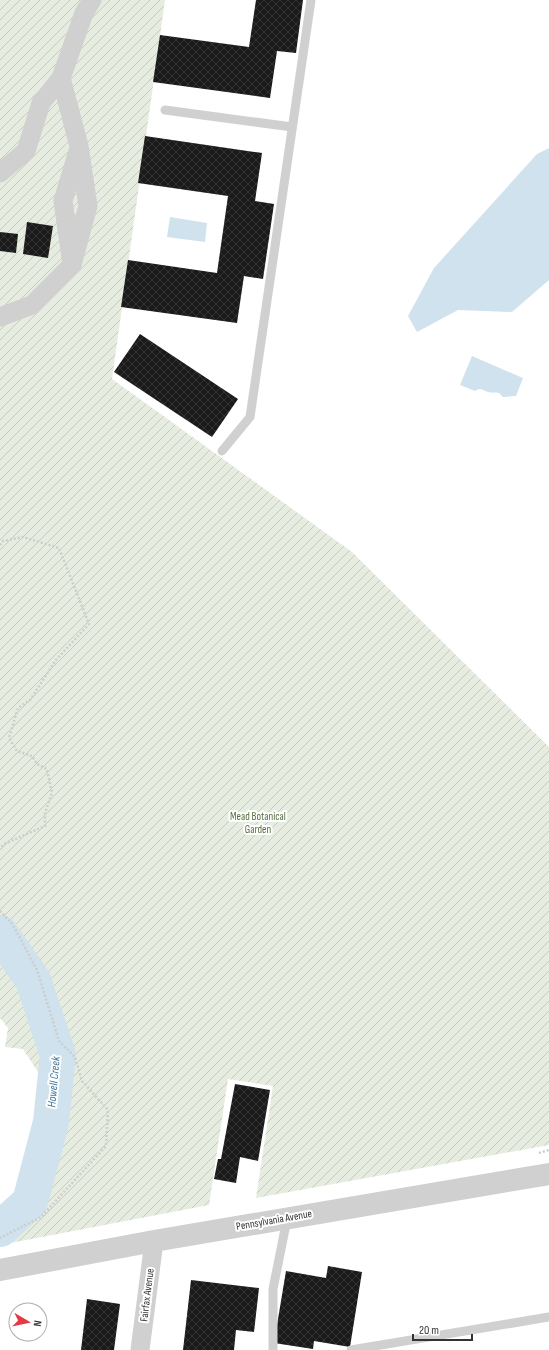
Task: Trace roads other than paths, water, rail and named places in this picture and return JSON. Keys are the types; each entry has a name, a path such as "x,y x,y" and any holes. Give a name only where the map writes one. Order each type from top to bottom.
{"street":[{"path":"0,173 26,151 41,103 61,78 84,13 92,0"},
{"path":"0,317 32,305 72,265 88,206 80,146 61,78"},
{"name":"Pennsylvania Avenue","path":"0,1270 154,1241 549,1174"},
{"name":"Fairfax Avenue","path":"140,1350 154,1241"}],"lane":[{"path":"222,450 250,417 311,0"},
{"path":"165,110 292,127"},
{"path":"273,1350 273,1289 288,1218"},
{"path":"351,1350 549,1317"}],"water":[{"path":"549,148 549,280 512,312 458,310 417,332 408,316 434,268 537,154"},
{"path":"170,217 207,223 205,242 167,237"},
{"path":"472,356 523,378 516,396 503,397 499,393 480,389 475,391 460,385"}],"waterway":[{"name":"Howell Creek","path":"0,933 33,980 58,1055 51,1122 30,1202 0,1229"}],"park label":[{"name":"Mead Botanical Garden","path":"258,822"}]}
